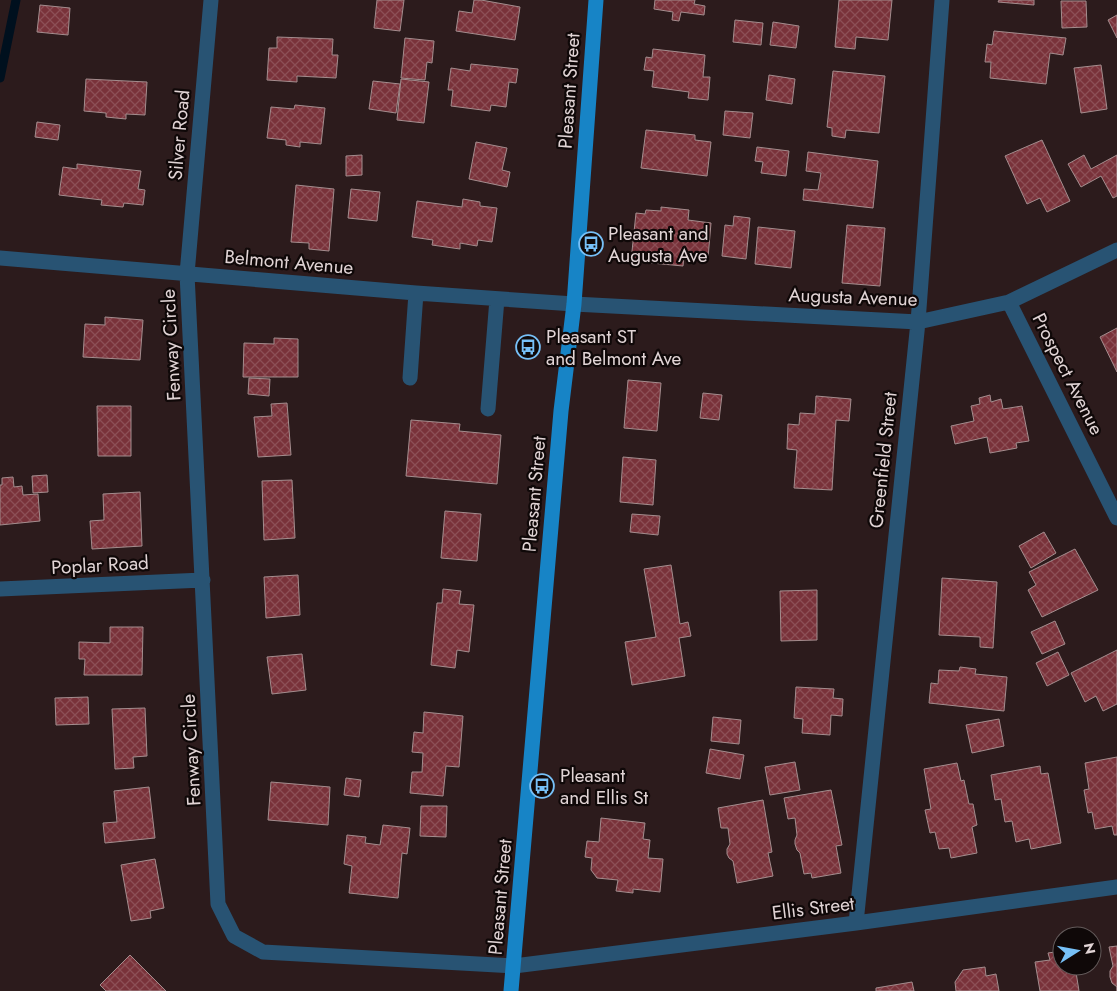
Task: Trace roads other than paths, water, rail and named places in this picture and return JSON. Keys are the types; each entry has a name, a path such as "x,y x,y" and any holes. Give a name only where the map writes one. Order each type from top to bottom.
{"main road":[{"name":"Pleasant Street","path":"511,991 559,430 574,304 596,0"}],"street":[{"name":"Silver Road","path":"187,274 211,0"},
{"name":"Greenfield Street","path":"856,923 918,322 942,0"},
{"name":"Augusta Avenue","path":"574,304 918,322 1010,302 1117,250"},
{"name":"Belmont Avenue","path":"0,258 416,293 574,304"},
{"name":"Fenway Circle","path":"187,274 218,904 234,936 263,952 514,966"},
{"path":"410,378 416,293"},
{"path":"488,409 497,299"},
{"name":"Prospect Avenue","path":"1010,302 1117,518"},
{"name":"Poplar Road","path":"0,589 203,580"},
{"name":"Ellis Street","path":"514,966 856,923 1117,886"}],"waterway":[{"path":"0,78 16,0"}],"place":[{"name":"Pleasant and Augusta Ave","path":"591,244"},
{"name":"Pleasant ST and Belmont Ave","path":"528,347"},
{"name":"Pleasant and Ellis St","path":"542,786"}]}
